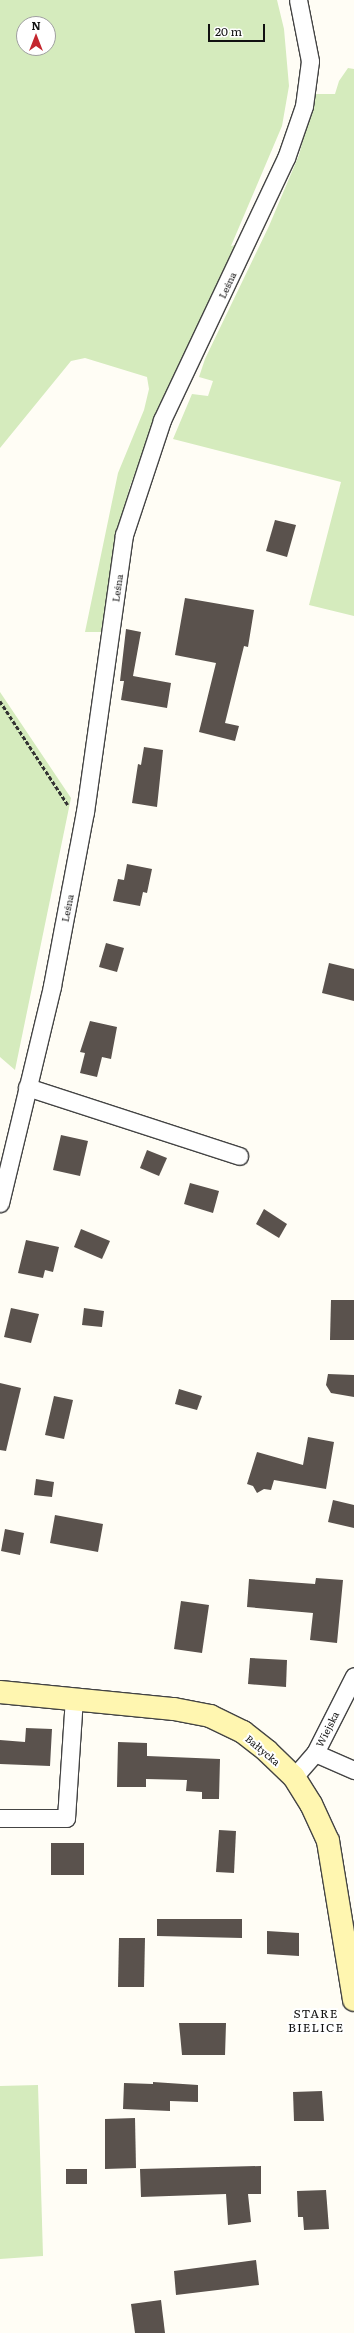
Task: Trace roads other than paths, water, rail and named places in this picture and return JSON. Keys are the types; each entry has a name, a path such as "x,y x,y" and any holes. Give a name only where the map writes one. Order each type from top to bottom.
{"street":[{"name":"Leśna","path":"0,1203 53,979 85,812 124,535 165,413 286,158 304,106 310,61 298,0"},
{"path":"27,1087 239,1156"},
{"name":"Wiejska","path":"294,1777 315,1753 354,1676"},
{"name":"Bałtycka","path":"0,1692 74,1698 210,1716 243,1732 294,1777 311,1804 328,1841 354,2000"},
{"path":"0,1818 66,1818 74,1698"},
{"path":"315,1753 354,1770"}],"district":[{"name":"STARE BIELICE","path":"316,2021"}]}
